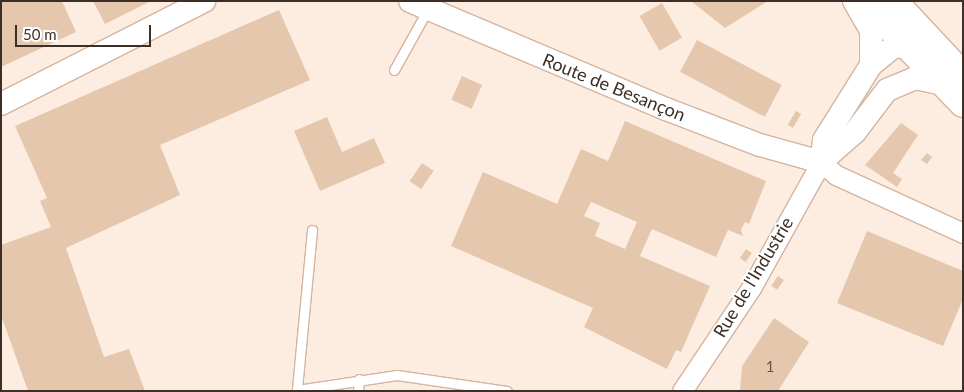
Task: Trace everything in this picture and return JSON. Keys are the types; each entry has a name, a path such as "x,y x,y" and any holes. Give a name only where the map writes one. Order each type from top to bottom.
{"main road":[{"path":"870,1 906,46 951,79"},
{"path":"894,1 932,44 963,104"}],"street":[{"path":"1,104 204,1"},
{"path":"854,1 871,30 871,65"},
{"name":"Route de Besançon","path":"419,5 666,109 760,145 821,162 836,175 963,233"},
{"path":"821,162 824,140 871,65 882,53 906,46 932,44"},
{"path":"821,162 856,132 887,90 915,78 951,79"},
{"name":"Rue de l'Industrie","path":"682,391 751,288 821,162"}],"lane":[{"path":"394,70 419,5"},
{"path":"312,230 297,390 359,379 416,377 507,391"},
{"path":"358,391 359,379"}],"shaded area":[{"path":"1,1 963,1 963,391 1,391"}],"building":[{"path":"1,1 62,1 76,32 1,67"},
{"path":"93,1 151,1 105,24"},
{"path":"691,1 768,1 725,28"},
{"path":"662,3 682,38 659,51 639,16"},
{"path":"279,10 310,80 160,145 180,195 66,248 104,357 129,349 145,391 28,391 1,315 1,245 51,227 40,201 47,198 15,126"},
{"path":"697,40 782,85 765,117 680,72"},
{"path":"462,76 482,85 472,109 451,100"},
{"path":"796,111 801,114 793,128 788,125"},
{"path":"327,117 342,152 374,138 385,163 320,191 294,131"},
{"path":"625,121 766,181 749,224 745,222 741,230 743,236 728,230 716,257 652,229 640,256 710,286 681,352 676,350 667,369 584,327 593,308 451,246 483,172 557,204 581,149 608,161","holes":["591,202 637,222 625,249 595,236 600,223 584,216"]},
{"path":"901,123 918,135 893,173 902,179 897,187 865,165"},
{"path":"927,153 932,157 927,164 921,160"},
{"path":"422,163 434,171 421,189 410,181"},
{"path":"867,231 963,271 963,299 943,346 837,303"},
{"path":"746,249 752,253 746,262 740,258"},
{"path":"778,276 784,280 777,290 771,286"},
{"path":"774,318 809,342 778,391 740,391 742,366"}]}
